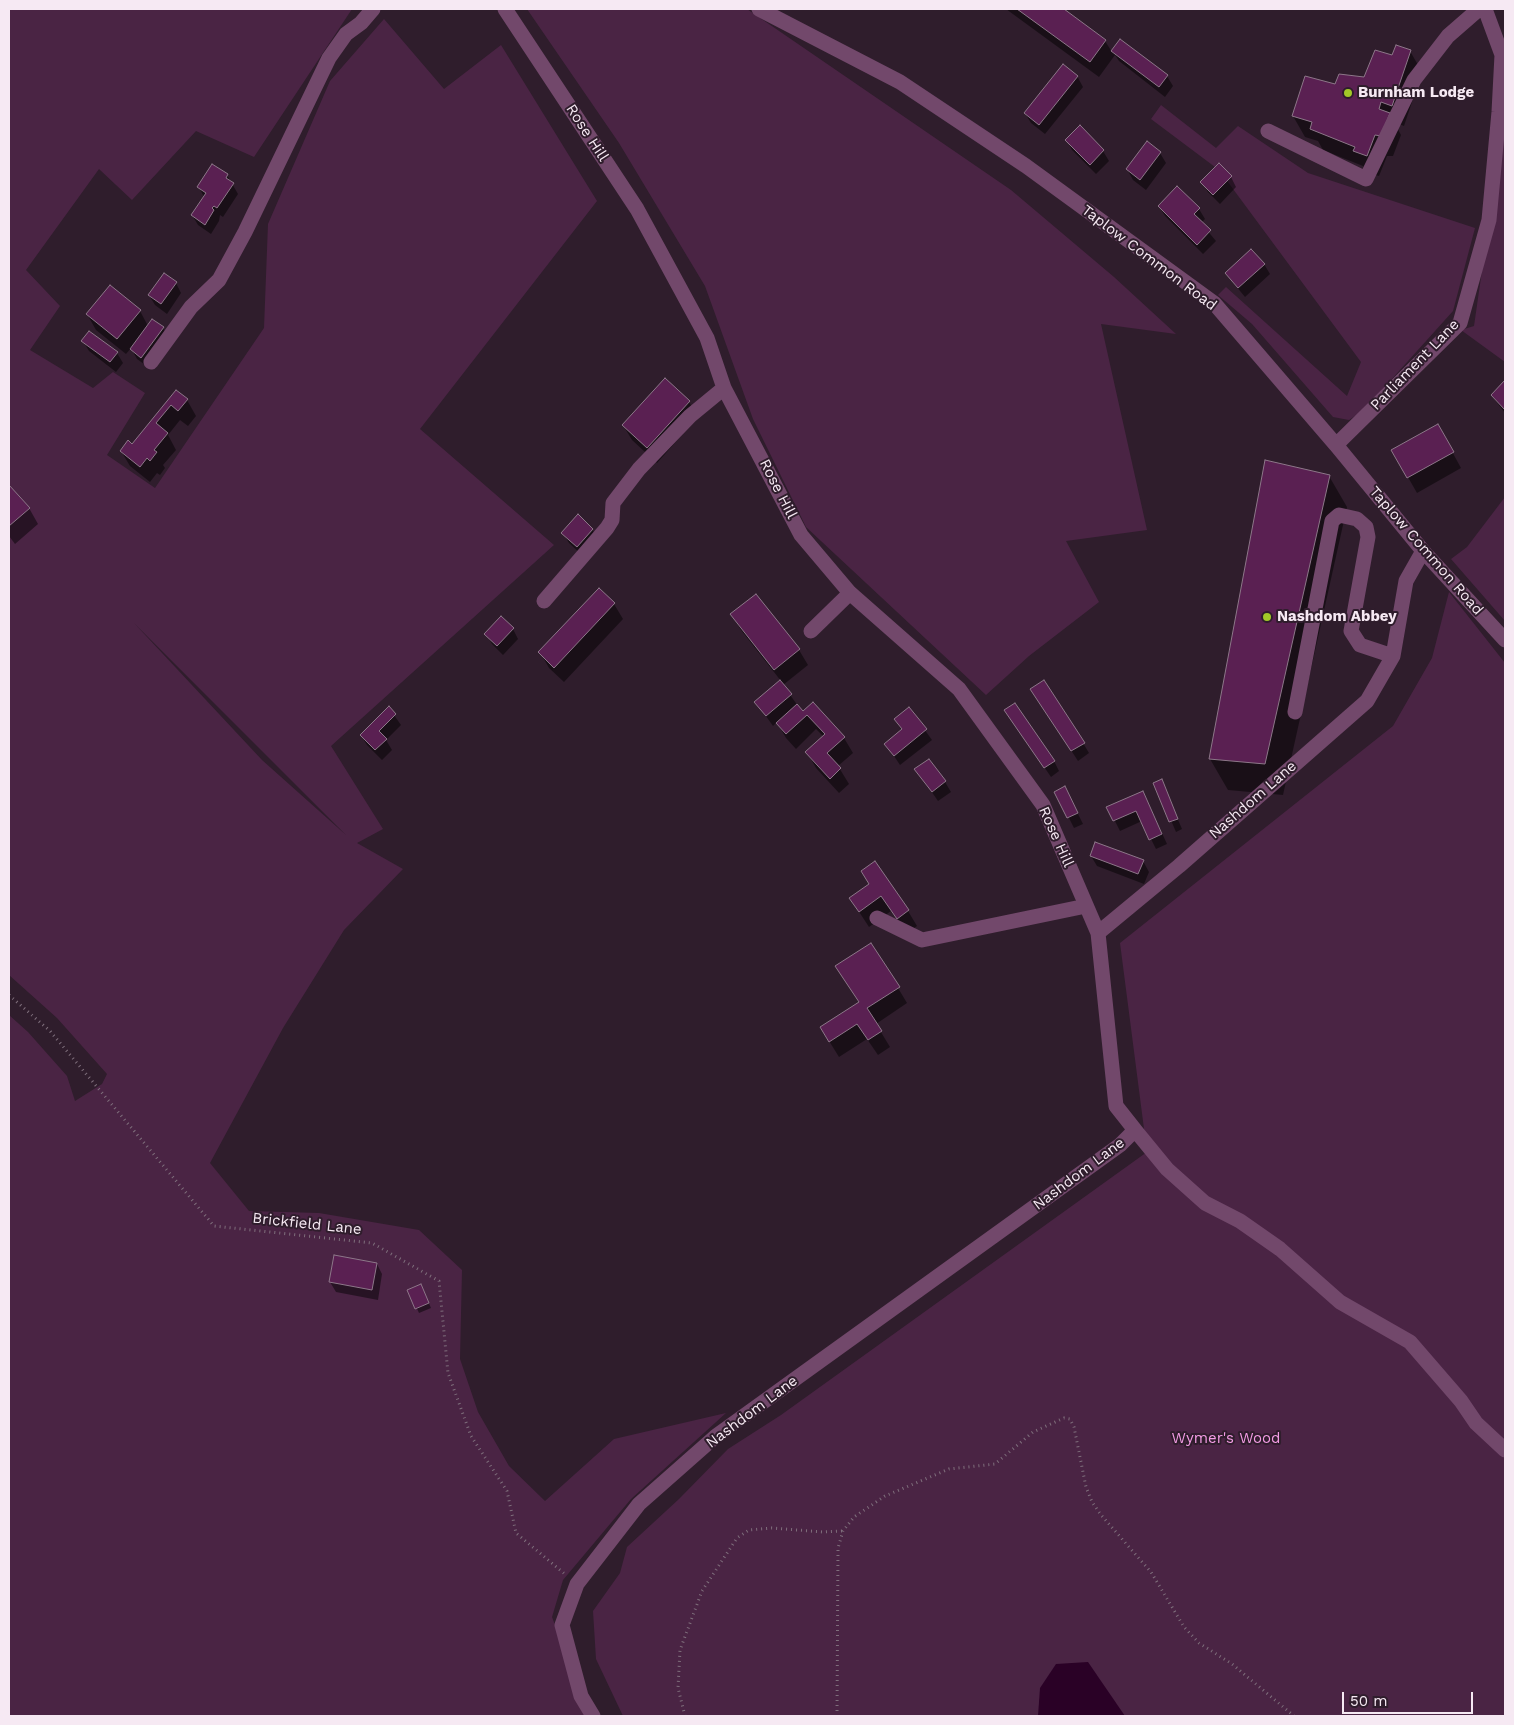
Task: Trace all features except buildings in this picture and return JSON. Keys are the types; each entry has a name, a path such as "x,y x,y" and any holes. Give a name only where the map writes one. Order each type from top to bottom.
{"street":[{"path":"152,362 191,307 219,280 245,232 329,58 346,34 373,9"},
{"name":"Rose Hill","path":"505,9 637,209 707,338 724,388 801,535 850,593 958,688 1043,805 1098,932"},
{"name":"Taplow Common Road","path":"759,9 900,82 1026,166 1214,303 1336,445 1423,551 1505,640"},
{"path":"1268,131 1366,179 1414,80 1448,36 1479,9"},
{"name":"Parliament Lane","path":"1336,445 1460,323 1489,220 1499,112 1502,55 1485,9"},
{"path":"544,600 607,528 612,520 614,503 639,469 690,416 724,388"},
{"path":"1295,712 1332,521 1339,515 1357,519 1366,527 1368,537 1351,631 1360,645 1393,656"},
{"name":"Nashdom Lane","path":"593,1716 580,1696 562,1625 577,1584 639,1504 716,1436 1120,1146 1135,1130 1116,1106 1098,932 1179,866 1367,701 1393,656 1406,581 1423,551"},
{"path":"811,631 850,593"},
{"path":"877,918 922,940 1086,906"},
{"path":"1135,1130 1167,1169 1205,1202 1240,1221 1280,1249 1340,1302 1410,1342 1456,1394 1476,1423 1505,1450"}],"path":[{"name":"Brickfield Lane","path":"9,995 50,1031 214,1226 372,1242 439,1281 448,1373 470,1436 507,1491 516,1533 577,1584"},
{"path":"837,1716 838,1548 843,1530 854,1517 886,1496 949,1469 995,1464 1033,1432 1056,1419 1064,1418 1070,1420 1074,1427 1086,1487 1092,1502 1151,1572 1184,1627 1199,1643 1232,1664 1294,1716"},
{"path":"685,1716 678,1688 680,1650 702,1591 737,1538 749,1530 772,1528 823,1532 843,1530"}],"green space":[{"path":"9,9 352,9 254,157 196,131 132,200 99,169 26,270 60,306 30,350 93,388 113,372 145,393 107,455 155,488 264,328 268,224 330,81 384,19 444,89 501,45 597,201 420,429 554,545 331,746 383,829 357,843 403,869 344,930 283,1028 210,1163 249,1211 319,1213 419,1230 462,1270 460,1359 478,1412 509,1466 545,1501 614,1439 726,1413 631,1499 563,1580 552,1617 589,1716 9,1716 9,1015 28,1032 67,1076 75,1101 102,1084 107,1074 57,1018 9,975","holes":["134,623 346,835 262,760"]},
{"path":"527,9 747,9 1011,190 1114,277 1176,334 1101,324 1147,530 1066,541 1099,602 1029,656 986,695 806,527 753,419 705,286 619,143"},
{"path":"1161,105 1216,148 1238,126 1308,173 1475,228 1453,311 1363,411 1349,420 1333,417 1252,324 1218,295 1226,287 1347,396 1361,362 1219,170 1151,119"},
{"path":"1505,111 1505,362 1461,330 1474,326"},
{"path":"1505,497 1505,621 1451,559 1467,547"},
{"name":"Wymer's Wood","path":"1449,592 1505,663 1505,1716 623,1716 596,1659 593,1611 620,1573 627,1547 679,1499 728,1449 781,1415 1147,1152 1120,943 1393,726 1432,658"}],"shaded area":[{"path":"1088,1662 1125,1716 1038,1716 1040,1688 1056,1664"}],"place":[{"name":"Burnham Lodge","path":"1348,93"},
{"name":"Nashdom Abbey","path":"1267,617"}]}
